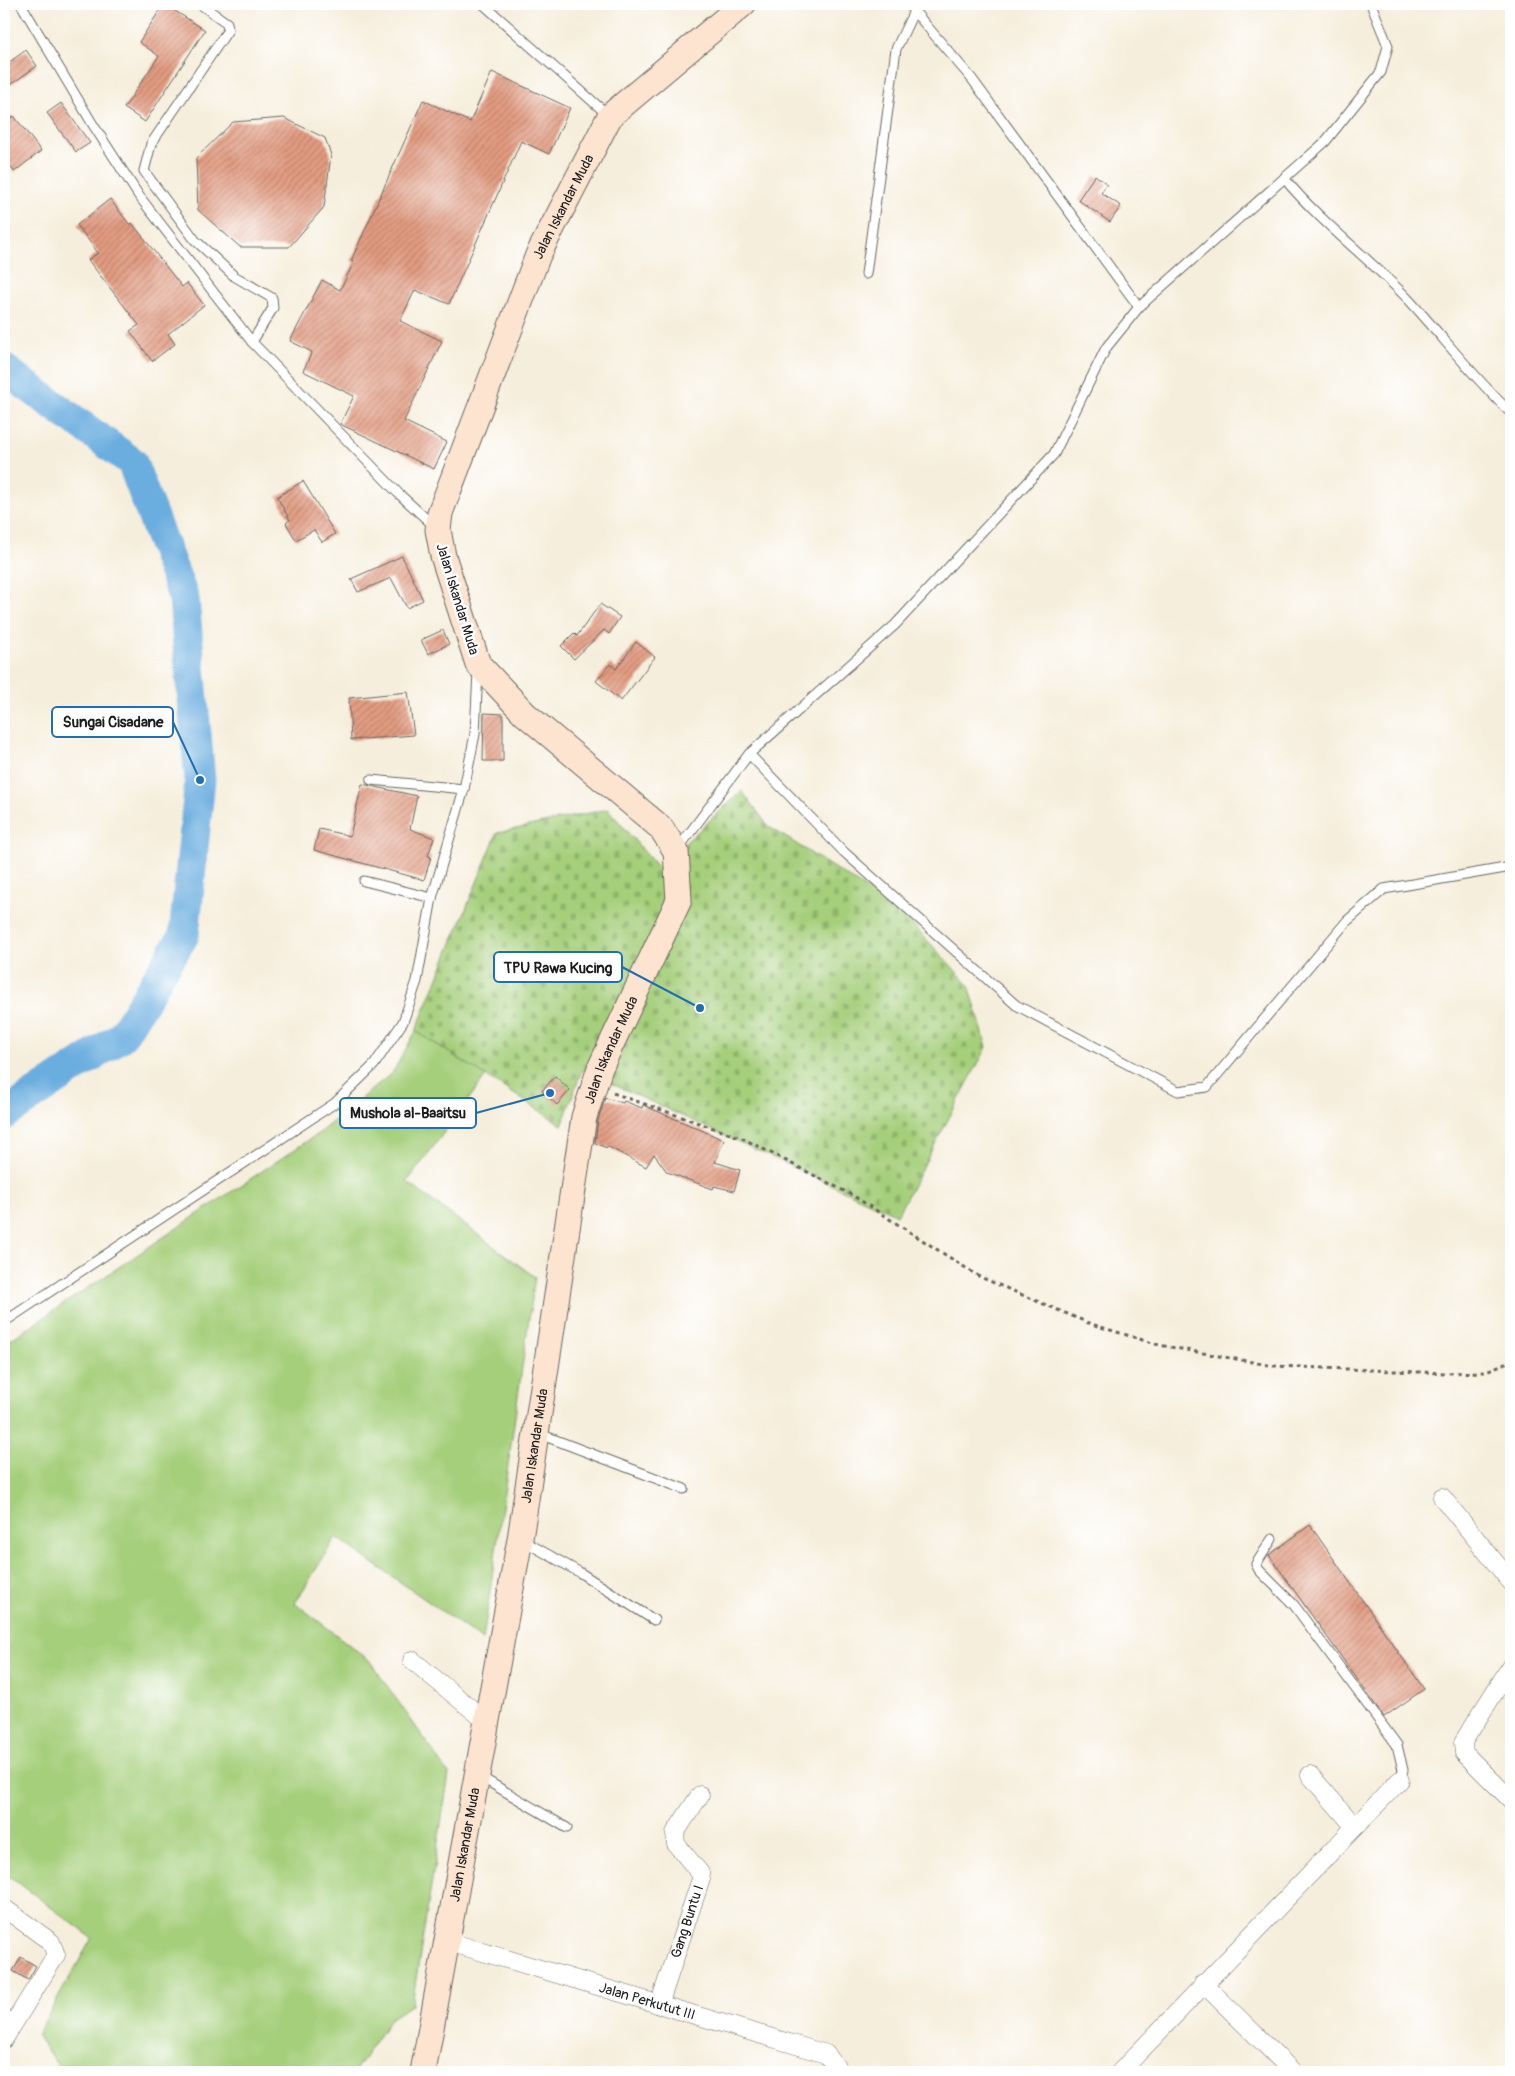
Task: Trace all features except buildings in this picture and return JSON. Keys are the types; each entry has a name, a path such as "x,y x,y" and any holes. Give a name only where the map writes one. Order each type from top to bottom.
{"street":[{"name":"Jalan Iskandar Muda","path":"423,2072 520,1539 574,1172 584,1117 600,1068 679,900 676,851 661,828 525,714 478,664 443,556 438,530 440,513 538,255 610,116 743,4"},
{"path":"1442,1497 1511,1582"},
{"path":"412,1660 486,1722"},
{"path":"1511,1666 1463,1742 1464,1753 1511,1800"},
{"path":"1310,1775 1355,1827"},
{"path":"1120,2072 1203,1983 1400,1780"},
{"name":"Gang Buntu I","path":"658,2004 701,1879 700,1873 676,1844 675,1833 700,1795"},
{"path":"4,1908 51,1942 56,1954 4,2039"},
{"name":"Jalan Perkutut III","path":"446,1941 826,2054 840,2072"},
{"path":"1203,1983 1293,2072"}],"lane":[{"path":"20,4 140,196 252,342 398,493 438,530"},
{"path":"200,4 227,23 228,30 151,144 144,171 195,240 234,276 272,298 273,308 252,342"},
{"path":"483,4 610,116"},
{"path":"908,4 972,79 1139,307"},
{"path":"676,851 749,754 895,626 1054,454 1106,348 1139,307 1325,142 1381,72 1388,46 1371,4"},
{"path":"866,274 896,49 914,12"},
{"path":"1284,178 1306,205 1408,300 1482,385 1511,413"},
{"path":"4,1322 335,1103 374,1065 403,1022 417,981 432,898 464,790 475,734 478,664"},
{"path":"749,754 844,852 1016,1005 1178,1091 1207,1087 1347,920 1384,889 1511,867"},
{"path":"370,780 464,790"},
{"path":"364,881 432,898"},
{"path":"535,1432 684,1489"},
{"path":"520,1539 580,1572 654,1620"},
{"path":"1272,1539 1258,1558 1256,1564 1258,1570 1294,1606 1397,1745 1403,1770 1400,1780"},
{"path":"477,1774 567,1828"}],"path":[{"path":"594,1086 742,1138 852,1195 980,1277 1091,1324 1159,1345 1274,1366 1444,1373 1484,1372 1511,1361"}],"green space":[{"path":"742,791 768,826 898,909 969,985 987,1047 897,1215 582,1070 562,1125 416,1031 497,833 608,809 658,868"},
{"path":"416,1031 486,1076 407,1182 535,1277 483,1640 336,1537 295,1603 369,1660 449,1774 412,2004 391,2018 354,2072 62,2072 37,2035 92,1938 4,1872 4,1344 319,1133 393,1072"}],"waterway":[{"path":"4,369 132,462 184,599 200,780 184,935 122,1036 4,1115"}],"place":[{"name":"Sungai Cisadane","path":"200,780"},
{"name":"TPU Rawa Kucing","path":"700,1008"},
{"name":"Mushola al-Baaitsu","path":"550,1093"}]}
